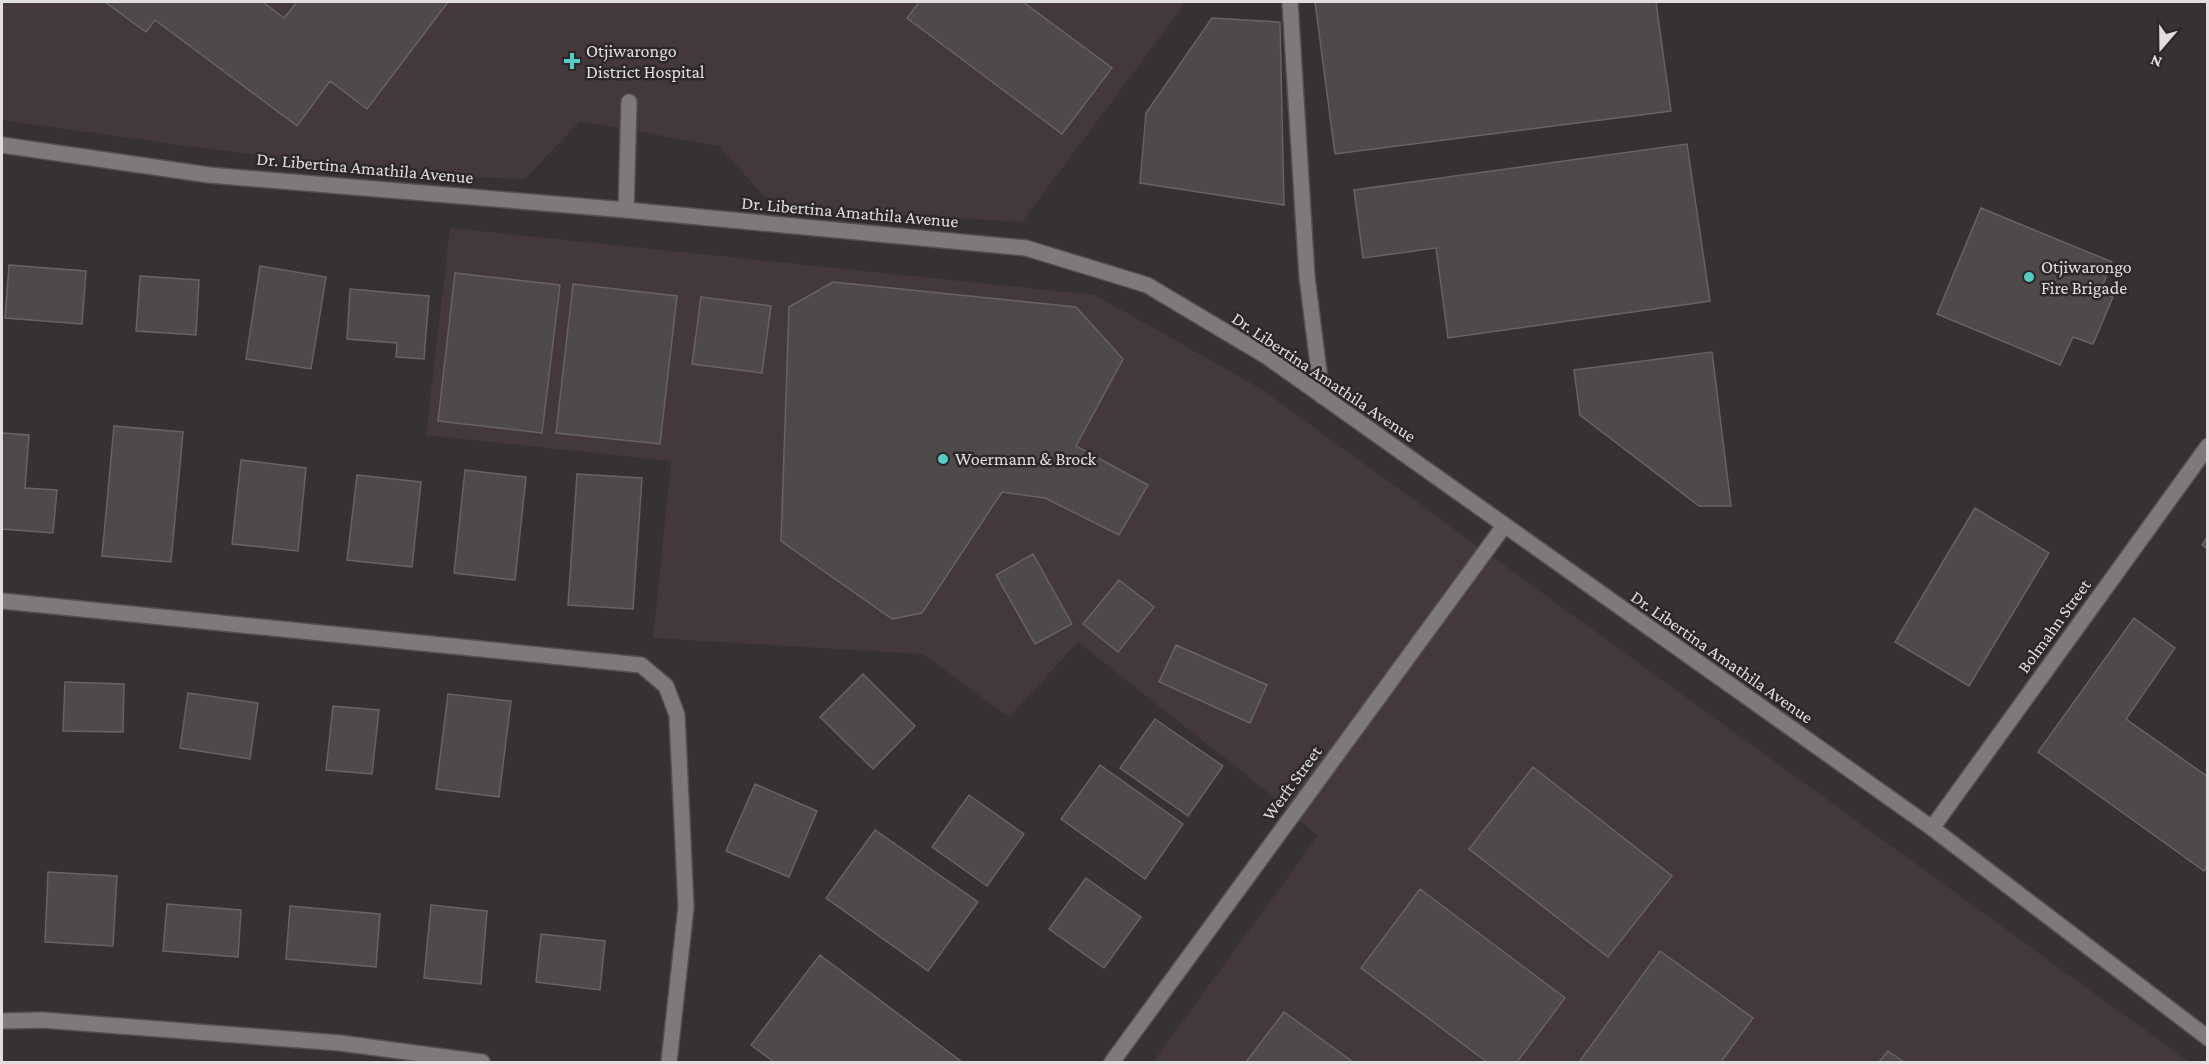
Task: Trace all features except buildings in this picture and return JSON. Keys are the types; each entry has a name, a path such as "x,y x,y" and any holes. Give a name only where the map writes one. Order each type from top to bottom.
{"street":[{"path":"1290,2 1307,277 1322,396"},
{"path":"626,210 628,102"},
{"name":"Dr. Libertina Amathila Avenue","path":"2,145 209,175 626,210 1026,248 1147,285 1266,356 1932,828 2208,1038"},
{"name":"Bolmahn Street","path":"1932,828 2208,446"},
{"name":"Werft Street","path":"1112,1062 1504,526"},
{"path":"2,601 641,665 666,686 677,715 686,907 669,1062"},
{"path":"2,1021 42,1020 340,1043 482,1062"}],"shaded area":[{"name":"Otjiwarongo District Hospital","path":"2,2 1186,2 1022,222 774,207 719,146 580,121 525,179 425,175 201,148 2,120"},
{"path":"450,228 1095,295 1261,389 2189,1062 1153,1062 1318,836 1265,790 1078,642 1009,717 923,654 653,638 671,461 426,435"}],"place":[{"name":"Otjiwarongo District Hospital","path":"572,61"},
{"name":"Otjiwarongo Fire Brigade","path":"2029,277"},
{"name":"Woermann & Brock","path":"943,459"}]}
